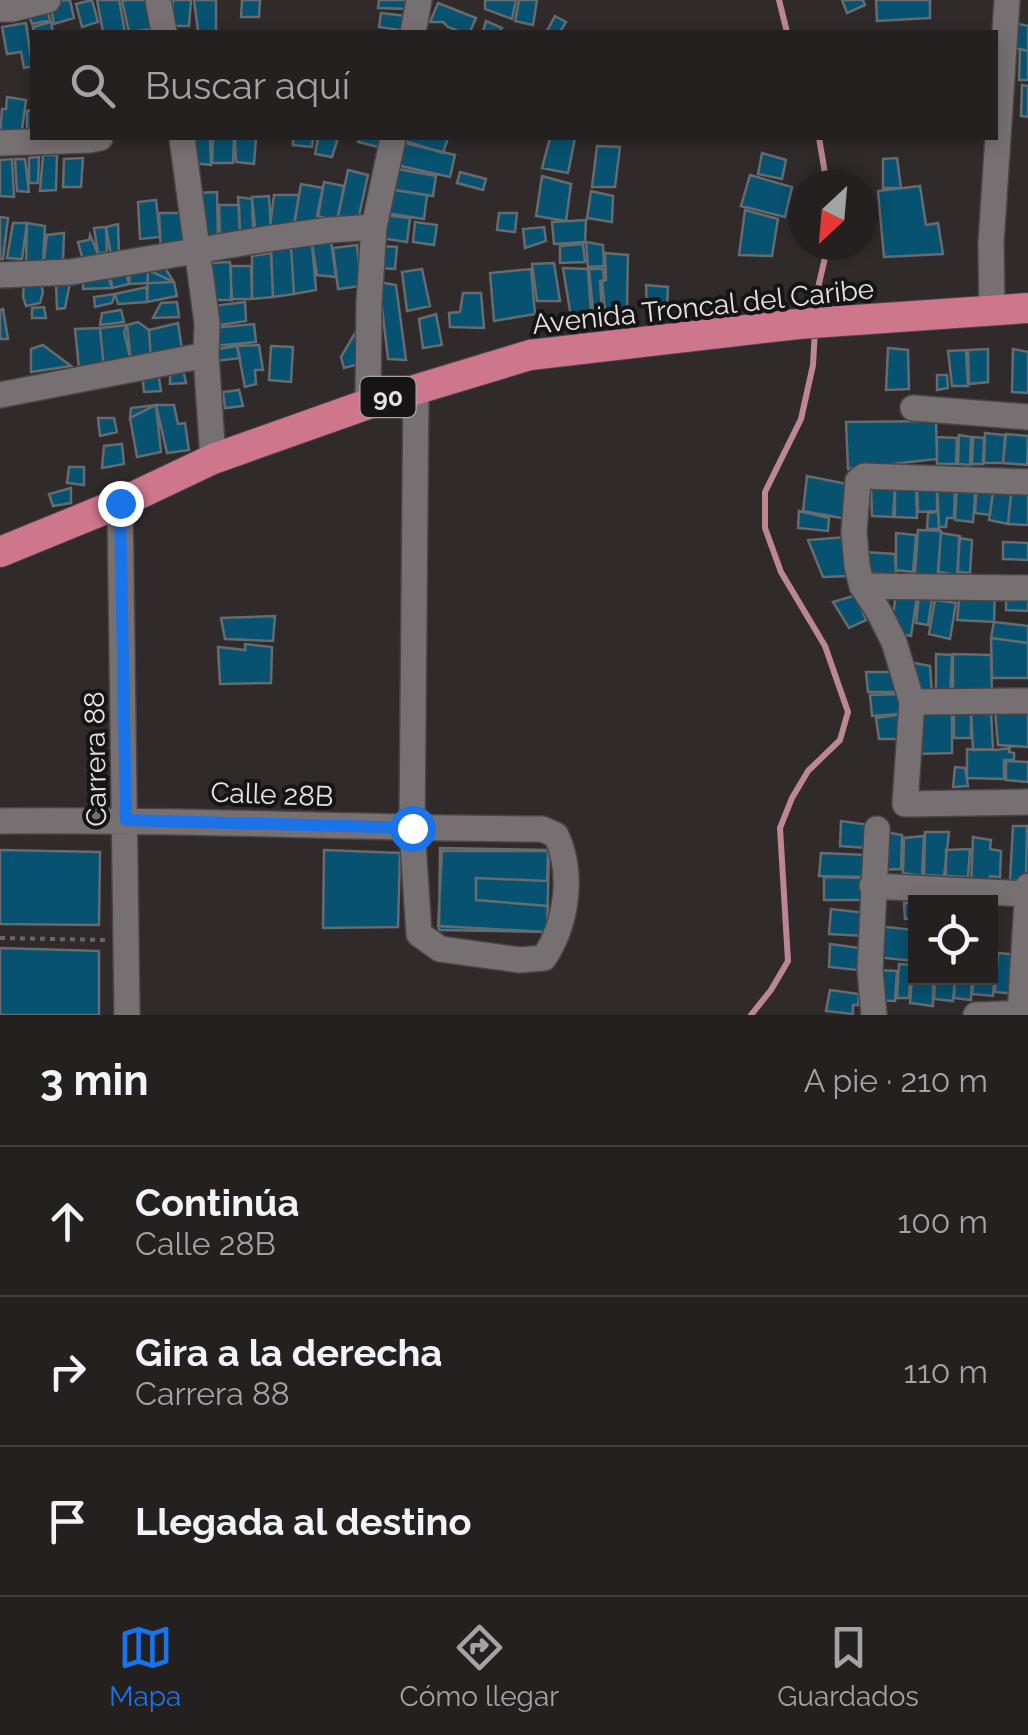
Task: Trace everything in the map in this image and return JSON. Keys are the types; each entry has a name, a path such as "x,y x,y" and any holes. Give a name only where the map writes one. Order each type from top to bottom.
{"highway":[{"name":"Avenida Troncal del Caribe","path":"0,552 213,460 368,404 530,355 798,324 1028,308"}],"street":[{"path":"0,9 12,10 48,0"},
{"path":"158,0 164,30"},
{"path":"413,30 419,0"},
{"path":"998,134 1007,0"},
{"path":"0,143 90,140"},
{"path":"182,140 208,322 206,355 213,460"},
{"path":"368,404 374,227 393,140"},
{"path":"992,311 998,140"},
{"path":"0,275 71,272 330,230 374,227"},
{"path":"0,395 206,355"},
{"path":"412,828 416,389"},
{"path":"913,408 1028,417"},
{"path":"1028,482 864,476 858,481 854,532 862,586 894,642 912,702 905,804 1028,802"},
{"name":"Carrera 88","path":"120,503 127,1015"},
{"path":"862,586 1028,588"},
{"path":"912,702 1028,701"},
{"name":"Calle 28B","path":"0,822 126,820 542,829 556,835 563,848 566,905 555,941 544,958 520,960 440,948 419,934 412,828"},
{"path":"874,1015 870,970 877,829"},
{"path":"872,886 1028,894"},
{"path":"1020,1014 1028,886"},
{"path":"976,1015 1028,1013"}],"path":[{"path":"0,938 126,941"}],"building":[{"path":"70,0 74,18 54,24 50,4"},
{"path":"92,0 98,22 82,27 76,4"},
{"path":"97,0 119,0 125,30 103,30"},
{"path":"147,0 153,29 129,30 122,1"},
{"path":"173,0 191,0 189,26 171,26"},
{"path":"194,0 216,0 216,30 198,30"},
{"path":"242,0 260,0 259,17 241,17"},
{"path":"379,0 409,0 409,9 378,8"},
{"path":"485,0 516,0 512,19 485,9"},
{"path":"519,0 537,0 533,25 515,21"},
{"path":"842,0 863,0 865,5 847,13"},
{"path":"876,0 930,0 930,18 877,21"},
{"path":"438,3 476,18 471,30 430,22"},
{"path":"46,5 50,20 32,24 27,10"},
{"path":"381,13 406,16 408,30 379,27"},
{"path":"555,16 566,22 561,30 548,30"},
{"path":"486,21 502,28 500,30 484,30"},
{"path":"51,22 53,30 34,30"},
{"path":"1011,22 1028,26 1028,51 1011,47"},
{"path":"26,23 30,66 24,68 21,52 7,54 2,27"},
{"path":"1020,49 1028,51 1028,80 1019,80"},
{"path":"1022,85 1028,86 1028,117 1021,116"},
{"path":"7,97 26,100 21,137 0,134"},
{"path":"30,110 30,136 27,136"},
{"path":"192,140 210,140 211,165 193,163"},
{"path":"213,140 234,140 233,163 212,163"},
{"path":"235,140 256,140 254,164 236,162"},
{"path":"293,140 313,140 312,147 293,145"},
{"path":"318,140 337,140 332,157 315,154"},
{"path":"359,140 380,140 378,147"},
{"path":"405,140 447,140 443,153"},
{"path":"549,140 575,140 568,173 542,168"},
{"path":"401,142 455,155 450,177 396,165"},
{"path":"597,146 620,147 615,187 592,187"},
{"path":"762,153 786,160 782,179 758,174"},
{"path":"43,155 57,155 56,190 40,191"},
{"path":"39,157 38,183 29,183 29,158"},
{"path":"83,158 81,187 63,187 64,159"},
{"path":"897,158 901,188 883,188 883,159"},
{"path":"12,159 14,197 0,196 0,160"},
{"path":"15,159 25,159 29,192 17,191"},
{"path":"393,168 436,176 433,196 388,189"},
{"path":"348,170 368,175 357,225 337,221"},
{"path":"460,172 486,179 483,190 457,183"},
{"path":"750,175 788,186 785,217 741,206"},
{"path":"542,176 571,184 566,221 536,216"},
{"path":"324,182 344,186 337,221 317,216"},
{"path":"301,184 323,188 316,229 294,226"},
{"path":"920,186 926,225 938,223 943,254 884,257 878,191"},
{"path":"383,188 427,195 424,219 379,212"},
{"path":"591,191 613,196 612,222 587,218"},
{"path":"217,192 218,239 199,240 197,193"},
{"path":"274,195 299,195 293,230 270,227"},
{"path":"269,196 271,230 253,230 252,197"},
{"path":"238,197 252,199 256,235 240,235"},
{"path":"156,200 160,237 140,239 138,202"},
{"path":"219,205 239,205 240,235 220,236"},
{"path":"745,210 778,219 772,256 739,255"},
{"path":"159,213 183,213 187,253 161,254"},
{"path":"499,213 517,213 515,232 497,230"},
{"path":"383,215 410,218 407,242 380,238"},
{"path":"0,217 8,218 3,259 0,259"},
{"path":"586,220 585,242 554,244 552,222"},
{"path":"415,222 437,225 434,245 413,242"},
{"path":"13,223 27,223 22,259 7,258"},
{"path":"27,223 45,226 43,262 26,262"},
{"path":"118,224 119,254 111,255 106,227"},
{"path":"106,227 107,252 98,254 94,228"},
{"path":"544,227 546,241 525,248 523,229"},
{"path":"64,233 63,261 44,260 47,235"},
{"path":"90,235 101,259 83,260 78,242 89,240"},
{"path":"331,241 336,277 317,275 312,244"},
{"path":"586,242 603,245 604,266 588,267"},
{"path":"312,244 316,290 294,294 291,247"},
{"path":"583,244 585,262 560,263 560,246"},
{"path":"357,245 361,286 338,289 333,248"},
{"path":"381,246 397,247 395,269 380,268"},
{"path":"291,247 294,294 273,297 271,248"},
{"path":"271,253 273,297 252,299 252,256"},
{"path":"605,253 628,255 627,309 605,311"},
{"path":"230,262 232,300 211,300 210,263"},
{"path":"554,263 560,301 537,301 532,264"},
{"path":"231,266 251,266 252,299 231,299"},
{"path":"165,268 174,282 129,284 130,273"},
{"path":"563,268 588,269 591,314 571,317"},
{"path":"422,269 430,306 407,311 402,272"},
{"path":"531,269 535,314 494,321 490,273"},
{"path":"589,269 603,269 602,311 593,311"},
{"path":"148,270 174,282 177,296 147,302"},
{"path":"110,273 126,273 129,284 112,288"},
{"path":"108,276 112,288 83,289 83,277"},
{"path":"24,279 41,283 40,303 26,306"},
{"path":"379,282 396,285 406,360 388,359"},
{"path":"56,283 70,283 65,308 57,309"},
{"path":"646,285 668,287 667,306 647,308"},
{"path":"147,287 147,302 118,304 115,294"},
{"path":"463,293 481,293 484,328 450,327 449,313 460,312"},
{"path":"115,294 112,303 95,307 94,297"},
{"path":"177,302 179,317 153,318 161,303"},
{"path":"245,302 246,321 213,326 213,306"},
{"path":"44,307 46,318 32,318 32,308"},
{"path":"3,309 8,339 0,339"},
{"path":"121,310 124,322 100,325 102,313"},
{"path":"436,314 442,345 423,348 419,319"},
{"path":"138,322 149,330 151,360 131,362 124,332 127,325"},
{"path":"178,323 183,356 151,360 149,330"},
{"path":"254,324 256,342 214,346 213,328"},
{"path":"127,325 131,362 104,368 100,328"},
{"path":"100,328 104,368 79,369 75,329"},
{"path":"355,333 359,364 344,368 341,357"},
{"path":"43,345 71,366 31,372 31,349"},
{"path":"259,345 263,370 255,370 256,384 245,387 237,346"},
{"path":"237,346 240,358 216,361 211,350"},
{"path":"271,346 293,347 291,382 269,380"},
{"path":"888,348 908,350 909,389 886,390"},
{"path":"988,349 988,382 969,384 968,350"},
{"path":"1013,349 1028,352 1028,393 1012,392"},
{"path":"966,350 968,386 952,386 948,351"},
{"path":"182,365 186,383 170,384 170,367"},
{"path":"157,366 161,391 144,392 142,372"},
{"path":"937,375 947,375 948,388 937,390"},
{"path":"239,390 243,406 225,408 223,392"},
{"path":"156,405 161,452 137,457 130,418"},
{"path":"156,405 174,405 178,424 185,423 189,450 167,453"},
{"path":"156,405 130,418 131,408"},
{"path":"98,418 114,418 117,432 100,436"},
{"path":"936,421 937,459 848,469 846,422"},
{"path":"985,433 1005,435 1003,463 984,463"},
{"path":"1006,434 1028,436 1027,465 1003,463"},
{"path":"959,435 971,437 970,465 958,464"},
{"path":"937,437 957,438 956,464 937,464"},
{"path":"973,437 984,438 983,464 972,464"},
{"path":"122,444 124,464 102,468 104,446"},
{"path":"69,467 84,467 84,485 67,483"},
{"path":"807,476 852,485 847,519 803,511"},
{"path":"977,482 994,484 990,515 975,513"},
{"path":"957,483 976,485 973,522 955,520"},
{"path":"895,484 916,486 917,518 895,517"},
{"path":"937,484 955,485 954,518 947,518 946,527 939,527"},
{"path":"994,484 1012,485 1008,524 989,520"},
{"path":"1028,484 1028,525 1008,524 1012,485"},
{"path":"917,485 937,485 937,511 918,512"},
{"path":"871,486 895,486 893,517 872,516"},
{"path":"71,488 71,503 53,506 49,494"},
{"path":"799,511 829,518 828,531 798,528"},
{"path":"938,512 939,529 927,529 928,513"},
{"path":"918,530 941,531 938,576 915,574"},
{"path":"896,533 916,535 913,572 896,570"},
{"path":"941,533 960,536 957,575 938,572"},
{"path":"845,537 851,576 823,577 808,540"},
{"path":"959,538 972,540 970,573 958,572"},
{"path":"1003,542 1028,543 1028,560 1003,559"},
{"path":"864,552 895,554 896,575 862,572"},
{"path":"1006,591 1028,591 1028,611 1006,610"},
{"path":"896,592 917,597 911,636 891,632"},
{"path":"960,592 995,594 994,622 957,620"},
{"path":"856,595 866,620 849,628 833,602"},
{"path":"919,596 932,599 928,625 916,623"},
{"path":"935,600 956,603 950,639 929,634"},
{"path":"275,616 273,641 225,639 221,618"},
{"path":"994,622 1028,626 1028,643 991,638"},
{"path":"991,638 1028,643 1028,678 992,678"},
{"path":"245,644 272,647 271,683 220,684 218,647 245,650"},
{"path":"936,654 952,655 950,696 936,694"},
{"path":"953,654 991,655 992,695 953,695"},
{"path":"909,662 930,666 932,695 913,695"},
{"path":"866,672 896,672 899,692 868,692"},
{"path":"899,694 901,714 872,716 870,695"},
{"path":"954,709 971,711 971,738 954,738"},
{"path":"952,710 952,753 917,754 914,711"},
{"path":"971,711 991,711 993,749 973,750"},
{"path":"995,711 1028,714 1028,747 998,745"},
{"path":"903,714 906,739 879,739 876,718"},
{"path":"1010,748 1014,760 1004,760 1004,779 967,778 967,749"},
{"path":"1006,761 1028,762 1028,782 1006,780"},
{"path":"955,767 965,768 968,786 953,787"},
{"path":"841,821 870,825 867,848 840,846"},
{"path":"1013,826 1027,826 1026,881 1010,880"},
{"path":"880,831 902,835 901,869 877,870"},
{"path":"925,832 949,832 944,876 924,875"},
{"path":"924,836 922,876 903,873 904,838"},
{"path":"973,837 991,840 990,849 1001,851 1000,877 990,876 989,886 971,885"},
{"path":"440,848 549,850 547,932 439,930"},
{"path":"970,849 968,877 946,876 946,850"},
{"path":"0,850 100,852 99,925 0,924"},
{"path":"324,850 400,853 398,927 323,928"},
{"path":"442,851 548,851 547,881 476,878 476,900 548,906 547,932 438,926"},
{"path":"821,853 867,855 866,877 819,876"},
{"path":"824,877 866,878 866,900 824,900"},
{"path":"831,909 866,913 864,936 829,934"},
{"path":"877,926 908,929 908,960 876,957"},
{"path":"830,944 860,948 857,970 829,967"},
{"path":"0,948 99,951 99,1015 0,1015"},
{"path":"998,953 1020,955 1015,994 995,992"},
{"path":"899,964 908,965 909,998 897,998"},
{"path":"875,970 897,971 895,1001 873,1000"},
{"path":"911,985 933,985 933,1006 910,1003"},
{"path":"935,985 954,985 953,1001 934,999"},
{"path":"955,985 972,985 971,1000 954,998"},
{"path":"973,985 994,985 993,996 972,994"},
{"path":"830,990 859,994 853,1014 826,1011"}],"waterway":[{"path":"779,0 786,30"},
{"path":"819,140 824,170"},
{"path":"816,312 824,260"},
{"path":"751,1015 788,961 780,828 808,771 840,740 848,712 825,646 781,572 765,528 765,492 801,419 813,365 815,330"}],"route":[{"path":"120,503 126,820 412,828"}]}
